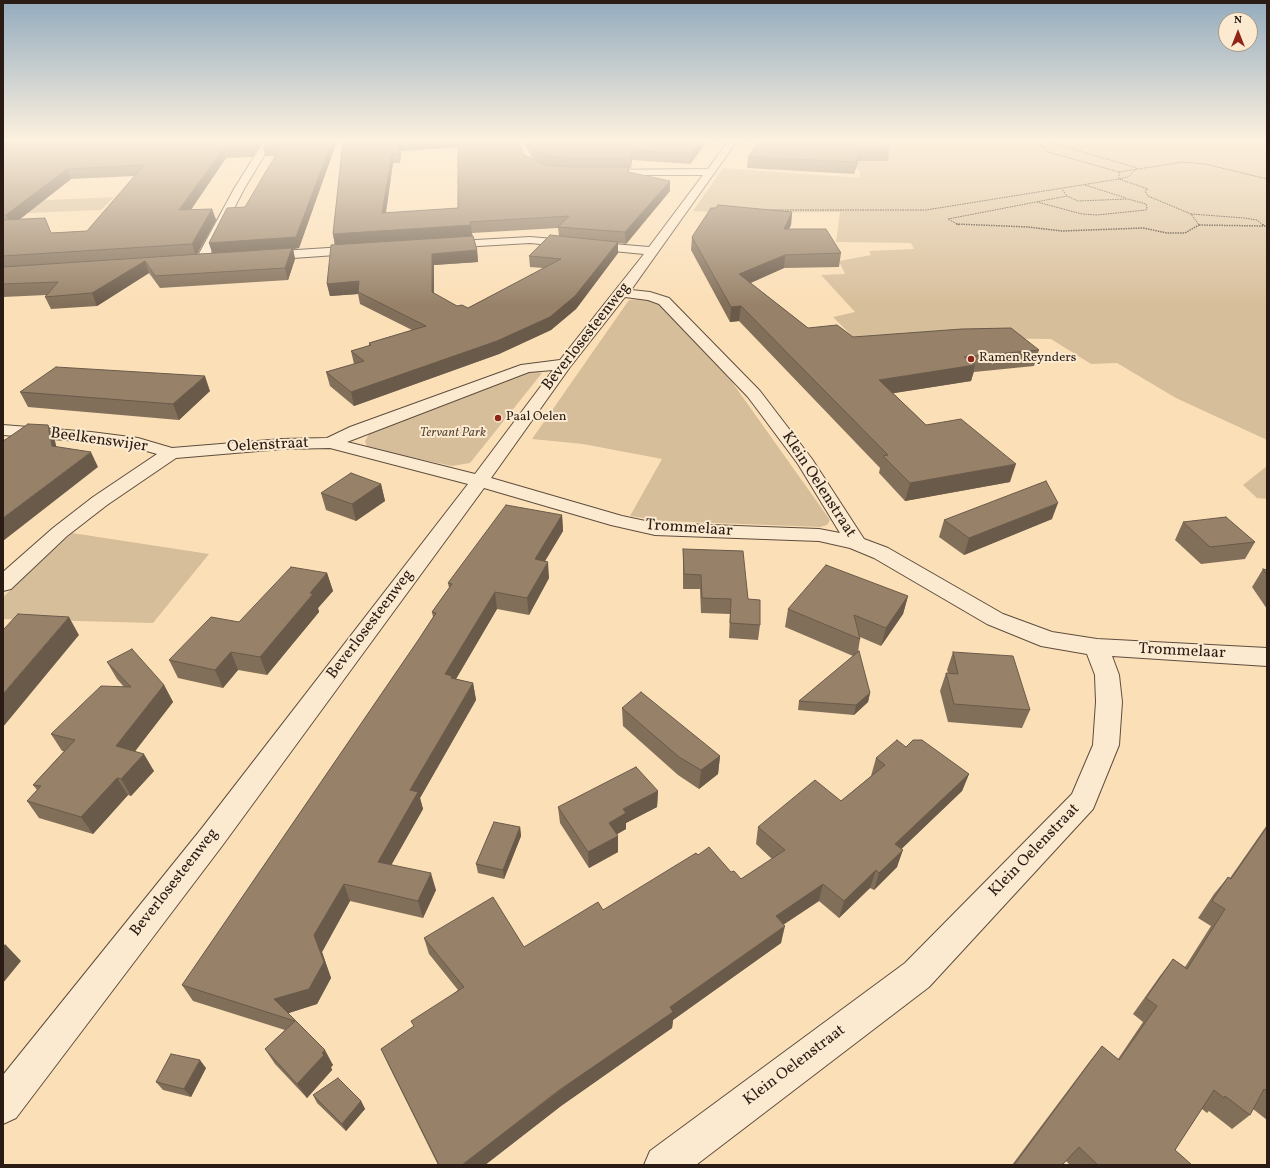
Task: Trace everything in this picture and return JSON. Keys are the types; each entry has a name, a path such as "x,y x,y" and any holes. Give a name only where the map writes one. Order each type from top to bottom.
{"street":[{"path":"216,260 197,261 235,196"},
{"name":"Beverlosesteenweg","path":"3,1104 212,837 480,481 565,364 622,293 693,196"},
{"path":"436,245 530,240 652,251"},
{"path":"256,257 373,249"},
{"name":"Klein Oelenstraat","path":"622,293 650,296 664,301 754,394 806,462 856,543 881,553 995,619 1049,640 1097,647 1107,674 1109,702 1106,745 1083,801 917,975 664,1165"},
{"name":"Oelenstraat","path":"3,584 60,532 100,501 171,453 282,444 330,443 526,368 565,364"},
{"name":"Beelkenswijer","path":"3,430 91,437 138,443 171,453"},
{"path":"330,443 480,481"},
{"name":"Trommelaar","path":"480,481 618,521 655,529 819,536 856,543"},
{"name":"Trommelaar","path":"1097,647 1267,657"}],"path":[{"path":"764,210 926,210 1016,196"},
{"path":"1128,199 1078,201 1067,196 948,219 959,225 1028,227 1062,231 1143,228 1167,233 1185,233 1199,225 1265,226 1257,220 1190,214 1148,196"},
{"path":"1036,202 1082,214 1109,214 1146,210 1146,204 1117,196"},
{"path":"1190,214 1199,225"}],"green space":[{"path":"704,196 1267,196 1267,440 1176,398 1117,363 1091,364 1051,339 853,337 833,317 855,312 821,275 845,274 839,261 871,255 869,251 914,249 911,243 836,242 840,212 727,213 693,211"},
{"path":"114,197 101,210 3,214 3,202"},
{"path":"629,300 650,300 660,304 732,382 830,520 827,525 820,527 663,521 630,516 662,459 583,444 532,439"},
{"name":"Tervant Park","path":"532,371 542,373 470,463 452,466 367,447 365,441 369,434 378,429"},
{"path":"1267,466 1267,499 1257,498 1243,485"},
{"path":"72,533 209,554 153,623 3,619 3,597"}],"building":[{"path":"3,196 32,196 6,215 3,215"},
{"path":"118,196 189,196 179,210 212,209 192,244 3,256 3,220 45,218 51,233 87,231"},
{"path":"252,196 312,196 296,237 209,243 227,208 245,207"},
{"path":"337,196 385,196 382,213 458,208 458,196 657,196 625,232 558,227 569,216 470,222 471,225 333,234"},
{"path":"718,205 792,212 784,229 826,229 841,253 785,255 739,274 808,328 837,325 853,337 962,329 1011,328 1039,350 964,357 975,365 879,380 926,425 961,419 1016,464 910,483 883,456 888,455 741,306 731,307 692,237 711,208 716,208"},
{"path":"550,235 618,242 575,296 550,317 497,341 351,392 326,372 364,361 351,351 371,345 369,343 426,326 358,292 359,281 327,284 331,245 473,236 477,250 432,254 432,292 457,306 462,305 468,308 561,259 529,256"},
{"path":"292,248 285,268 155,276 145,261 92,293 45,297 58,282 3,284 3,267"},
{"path":"56,367 205,376 173,404 20,392"},
{"path":"28,424 48,425 52,446 91,452 3,518 3,440"},
{"path":"351,473 381,484 352,504 321,493"},
{"path":"1046,481 1058,503 969,538 944,520"},
{"path":"506,505 562,515 535,559 548,562 527,598 495,592 445,674 452,676 451,678 473,683 410,790 418,792 378,862 431,873 418,901 344,884 314,935 324,962 309,989 274,999 325,1050 322,1053 324,1055 297,1084 265,1049 295,1021 182,985 419,639 436,613 432,612 452,584 448,583"},
{"path":"1226,517 1255,542 1210,547 1183,522"},
{"path":"683,549 743,551 748,599 760,600 760,625 730,623 731,599 702,598 701,575 684,574"},
{"path":"826,565 908,596 886,628 854,615 860,639 788,609"},
{"path":"291,567 327,573 310,593 313,594 260,657 231,652 215,670 169,660 211,617 239,622"},
{"path":"18,614 69,617 3,694 3,630"},
{"path":"132,649 164,685 116,746 144,754 121,779 117,778 81,817 27,801 41,786 33,785 75,740 51,734 101,686 131,687 107,662"},
{"path":"859,651 870,693 856,705 799,701"},
{"path":"953,652 1013,656 1030,710 954,704 946,673 958,674"},
{"path":"641,692 720,756 701,770 679,757 622,708"},
{"path":"897,740 906,747 913,740 922,740 969,774 895,844 903,850 879,873 876,870 844,901 823,884 776,916 785,926 670,1007 673,1012 558,1091 462,1165 439,1165 381,1049 414,1026 411,1021 464,987 424,938 493,897 524,947 598,902 603,910 696,853 698,855 709,847 731,872 734,871 741,879 785,850 758,827 815,780 841,801 885,765 876,758"},
{"path":"636,767 658,791 623,809 626,813 609,823 618,836 588,852 558,807"},
{"path":"494,822 520,827 503,870 476,864"},
{"path":"1267,827 1267,1091 1264,1089 1250,1115 1225,1096 1224,1098 1214,1090 1175,1150 1192,1165 1098,1165 1079,1147 1062,1165 1014,1165 1102,1046 1119,1060 1157,1006 1146,998 1173,959 1187,969 1225,909 1212,901 1228,877 1231,879"},
{"path":"171,1054 200,1060 184,1089 156,1082"},
{"path":"338,1078 361,1101 342,1124 313,1095"}],"place":[{"name":"Ramen Reynders","path":"971,359"},
{"name":"Paal Oelen","path":"498,418"}]}
